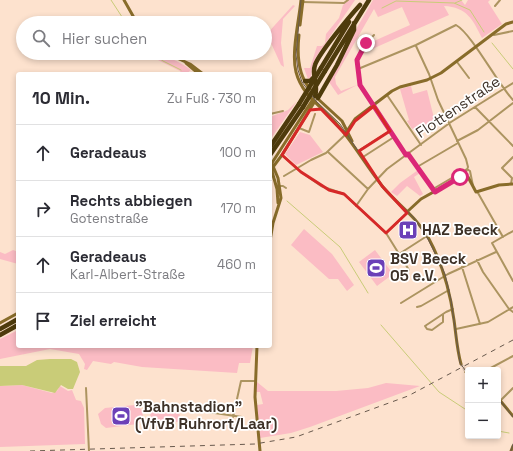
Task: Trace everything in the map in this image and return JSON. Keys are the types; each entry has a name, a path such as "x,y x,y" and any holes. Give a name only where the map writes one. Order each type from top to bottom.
{"highway":[{"path":"272,147 301,106 363,0"},
{"path":"323,70 369,0"},
{"path":"315,99 317,90 314,77 317,61 360,5"},
{"path":"315,99 336,65 354,30 354,23"},
{"path":"305,81 310,81 314,77"},
{"path":"0,329 16,320"},
{"path":"0,335 16,326"}],"street":[{"path":"124,0 133,16"},
{"path":"302,1 346,3 348,0"},
{"path":"495,6 500,0"},
{"path":"302,1 299,50 301,70 305,81 321,109 347,132"},
{"path":"302,1 295,68 303,88 343,123 353,145 363,157 377,179 387,192 408,211 427,236 445,276 449,290 461,364"},
{"path":"347,132 352,122 387,95 400,87 431,78 457,62 474,46 506,24 513,22"},
{"path":"358,69 416,45 456,25 467,34 513,102 478,130 418,167"},
{"path":"493,34 513,31"},
{"path":"374,35 361,49 357,60 360,85 394,137 434,190"},
{"path":"416,45 431,78 434,90 466,160 467,169 474,185 472,187"},
{"path":"180,60 190,64 200,72"},
{"path":"184,62 196,72"},
{"path":"457,62 469,78"},
{"name":"Flottenstraße","path":"356,206 386,168 449,124 513,83"},
{"path":"387,95 421,145"},
{"path":"272,166 299,128 315,99"},
{"path":"272,156 281,154 315,99"},
{"path":"475,107 513,146"},
{"path":"310,110 321,109"},
{"path":"272,113 283,111"},
{"path":"299,128 309,132 315,114"},
{"path":"284,176 328,152 361,115"},
{"path":"343,123 352,122"},
{"path":"358,151 390,131"},
{"path":"363,157 394,137"},
{"path":"328,152 368,189"},
{"path":"281,154 325,188 344,194 386,233 409,270 406,275"},
{"path":"478,193 499,185 512,184 512,178 502,168 513,157"},
{"path":"272,169 280,186 281,198 272,223"},
{"path":"434,190 465,175 467,169"},
{"path":"386,233 418,201 467,169"},
{"path":"272,170 275,179 278,207"},
{"path":"465,175 470,179 474,191 478,193 503,237"},
{"path":"280,186 286,188"},
{"path":"513,237 512,232 492,243 513,281"},
{"path":"399,254 427,236"},
{"path":"401,303 445,276 496,252"},
{"path":"477,260 483,272 509,309 513,312"},
{"path":"462,267 480,324"},
{"path":"417,307 449,290"},
{"path":"456,328 480,324 494,319 513,307"},
{"path":"443,314 443,322 432,330 427,329 425,326 443,314 453,310"},
{"path":"0,323 16,314"},
{"path":"257,348 254,397 260,451"},
{"path":"493,367 513,356"},
{"path":"233,417 241,381 255,381"},
{"path":"86,388 89,451"},
{"path":"501,397 513,388"},
{"path":"501,401 513,416"},
{"path":"201,411 233,417 242,417"},
{"path":"512,451 513,446"}],"highlighted area":[{"path":"374,106 390,131 359,151 382,186 407,213 386,233 344,194 329,190 301,172 282,155 310,110 321,109 346,135 355,121"}],"shaded area":[{"path":"349,0 355,0 316,57 312,67 311,77 308,79 304,68 310,68 317,46 322,46 325,43 326,34 339,18 343,5"},
{"path":"373,0 461,0 465,5 468,0 490,0 488,2 502,24 482,38 472,20 464,12 452,7 444,6 449,15 363,53 362,51 365,45 410,25 402,7 378,17 374,9 335,77 336,84 341,91 357,85 338,95 329,82 351,38"},
{"path":"293,5 295,6 283,19 281,43 284,67 281,65 272,45 272,28"},
{"path":"158,60 175,60 191,70 188,72 180,71"},
{"path":"411,86 413,94 427,90 435,122 412,129 407,121 409,120 400,89"},
{"path":"297,101 272,137 272,116 288,110"},
{"path":"300,132 310,135 323,152 296,165 285,154"},
{"path":"418,170 420,173 414,177 423,194 420,196 407,186 397,196 391,192 400,183"},
{"path":"304,229 332,254 354,285 347,291 338,279 329,279 291,245"},
{"path":"13,250 16,251 16,263 0,259 0,252 5,254"},
{"name":"BSV Beeck 05 e.V.","path":"375,250 393,274 377,286 359,262"},
{"path":"16,331 16,348 253,348 250,363 239,363 237,373 142,367 114,362 111,364 93,361 87,370 84,369 85,364 79,354 50,349 0,359 0,339"},
{"path":"71,359 77,362 80,372 73,389 68,389 61,385 55,393 22,385 0,386 0,366 26,366 37,360"},
{"path":"257,382 268,391 336,391 368,388 386,383 420,386 310,427 291,433 260,438 257,405 263,404 260,392 256,392"},
{"path":"22,385 52,393 57,391 60,386 68,391 72,390 76,400 81,401 84,408 85,444 0,447 0,386"},
{"path":"151,403 179,404 180,422 150,421"},
{"name":"\"Bahnstadion\" (VfvB Ruhrort/Laar)","path":"138,406 143,412 142,420 138,424 106,428 101,424 98,414 105,408"}],"waterway":[{"path":"111,0 121,16"},
{"path":"455,3 462,0"},
{"path":"382,8 396,1 454,3 470,10 484,32"},
{"path":"492,43 513,69"},
{"path":"162,60 181,70"},
{"path":"287,201 340,247 368,293"},
{"path":"381,325 439,392 465,409"},
{"path":"501,432 509,433"}],"tunnel":[{"path":"461,364 465,370"}],"tram line":[{"path":"301,0 296,55 298,70 302,82 316,101 340,124 381,185 414,218 428,239 445,274 451,300 460,363 465,370"},
{"path":"501,402 513,417"},
{"path":"511,451 513,444"}],"railway":[{"path":"30,451 255,444 296,437 408,396 513,340"}],"place":[{"name":"HAZ Beeck","path":"408,230"},
{"name":"BSV Beeck 05 e.V.","path":"376,268"},
{"name":"\"Bahnstadion\" (VfvB Ruhrort/Laar)","path":"121,416"}],"route":[{"path":"366,43 361,49 357,60 360,85 406,155 408,154 435,192 460,177"}]}
